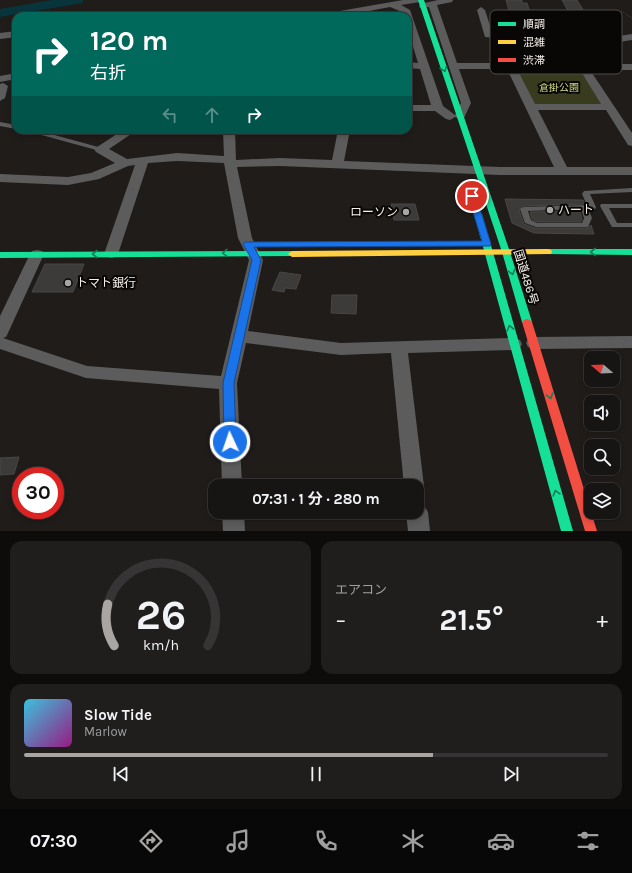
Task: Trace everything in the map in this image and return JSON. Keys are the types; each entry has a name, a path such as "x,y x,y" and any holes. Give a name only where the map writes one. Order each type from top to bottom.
{"main road":[{"path":"414,0 427,32"},
{"path":"421,0 427,32 451,121"},
{"name":"国道486号","path":"427,32 460,116 505,248 591,531"},
{"path":"474,203 567,531"},
{"path":"0,255 37,254 113,247 254,246 505,248 632,244"},
{"path":"254,246 488,248"},
{"path":"505,248 632,252"}],"street":[{"path":"350,12 417,0"},
{"path":"398,12 449,0"},
{"path":"389,4 406,10"},
{"path":"432,4 466,103 460,116"},
{"path":"481,10 488,35 490,35"},
{"path":"412,28 438,108 451,121"},
{"path":"0,36 12,34"},
{"path":"412,65 425,66"},
{"path":"453,66 490,67"},
{"path":"514,74 563,172"},
{"path":"588,74 632,142"},
{"path":"1,83 12,78"},
{"path":"1,83 12,84"},
{"path":"0,98 1,83"},
{"path":"530,107 609,107"},
{"path":"412,108 438,108"},
{"path":"124,134 100,149 125,163"},
{"path":"229,134 230,162 245,238 254,246 256,260 228,383 232,479"},
{"path":"338,164 343,134"},
{"path":"0,178 68,181 94,176 125,163 142,162 160,158 230,162 280,162 478,170 563,172 632,171"},
{"path":"113,247 142,162"},
{"path":"0,333 37,254"},
{"path":"239,336 330,348 514,344"},
{"path":"534,343 632,342"},
{"path":"0,343 86,372 228,383"},
{"path":"399,347 413,479"},
{"path":"233,519 234,531"},
{"path":"418,519 419,531"}],"lane":[{"path":"0,124 12,126"},
{"path":"52,134 100,149"},
{"path":"584,208 588,218 585,225 536,225 528,221 524,209 592,207 586,192 632,190"},
{"path":"632,206 604,206 614,225 632,225"}],"path":[{"path":"622,12 632,18"}],"green space":[{"name":"倉掛公園","path":"518,74 583,74 602,104 533,106"}],"building":[{"path":"506,0 522,0 522,3 527,3 529,10 509,10"},
{"path":"562,0 577,0 583,10 568,10"},
{"path":"505,199 583,200 585,204 524,206 519,210 524,224 535,228 588,228 591,225 594,234 534,233 512,223"},
{"path":"391,204 415,204 419,220 394,220"},
{"path":"580,211 582,218 581,222 537,222 532,219 530,212"},
{"path":"45,264 84,264 73,292 32,292"},
{"path":"280,272 301,275 296,289 285,288 284,292 272,290"},
{"path":"332,295 357,295 356,314 331,313"},
{"path":"19,457 16,467 12,467 12,474 0,475 0,458"}],"waterway":[{"path":"0,13 77,0"}],"traffic: fast":[{"path":"421,0 506,252 527,322"},
{"path":"478,214 567,531"},
{"path":"548,252 632,252"},
{"path":"0,255 292,254"}],"traffic: slow":[{"path":"292,254 548,252"}],"traffic: jam":[{"path":"527,322 591,531"}],"place":[{"name":"ハート","path":"550,210"},
{"name":"ローソン","path":"406,212"},
{"name":"トマト銀行","path":"68,283"}],"route":[{"path":"230,442 228,383 256,260 248,244 487,244 472,196"}]}
